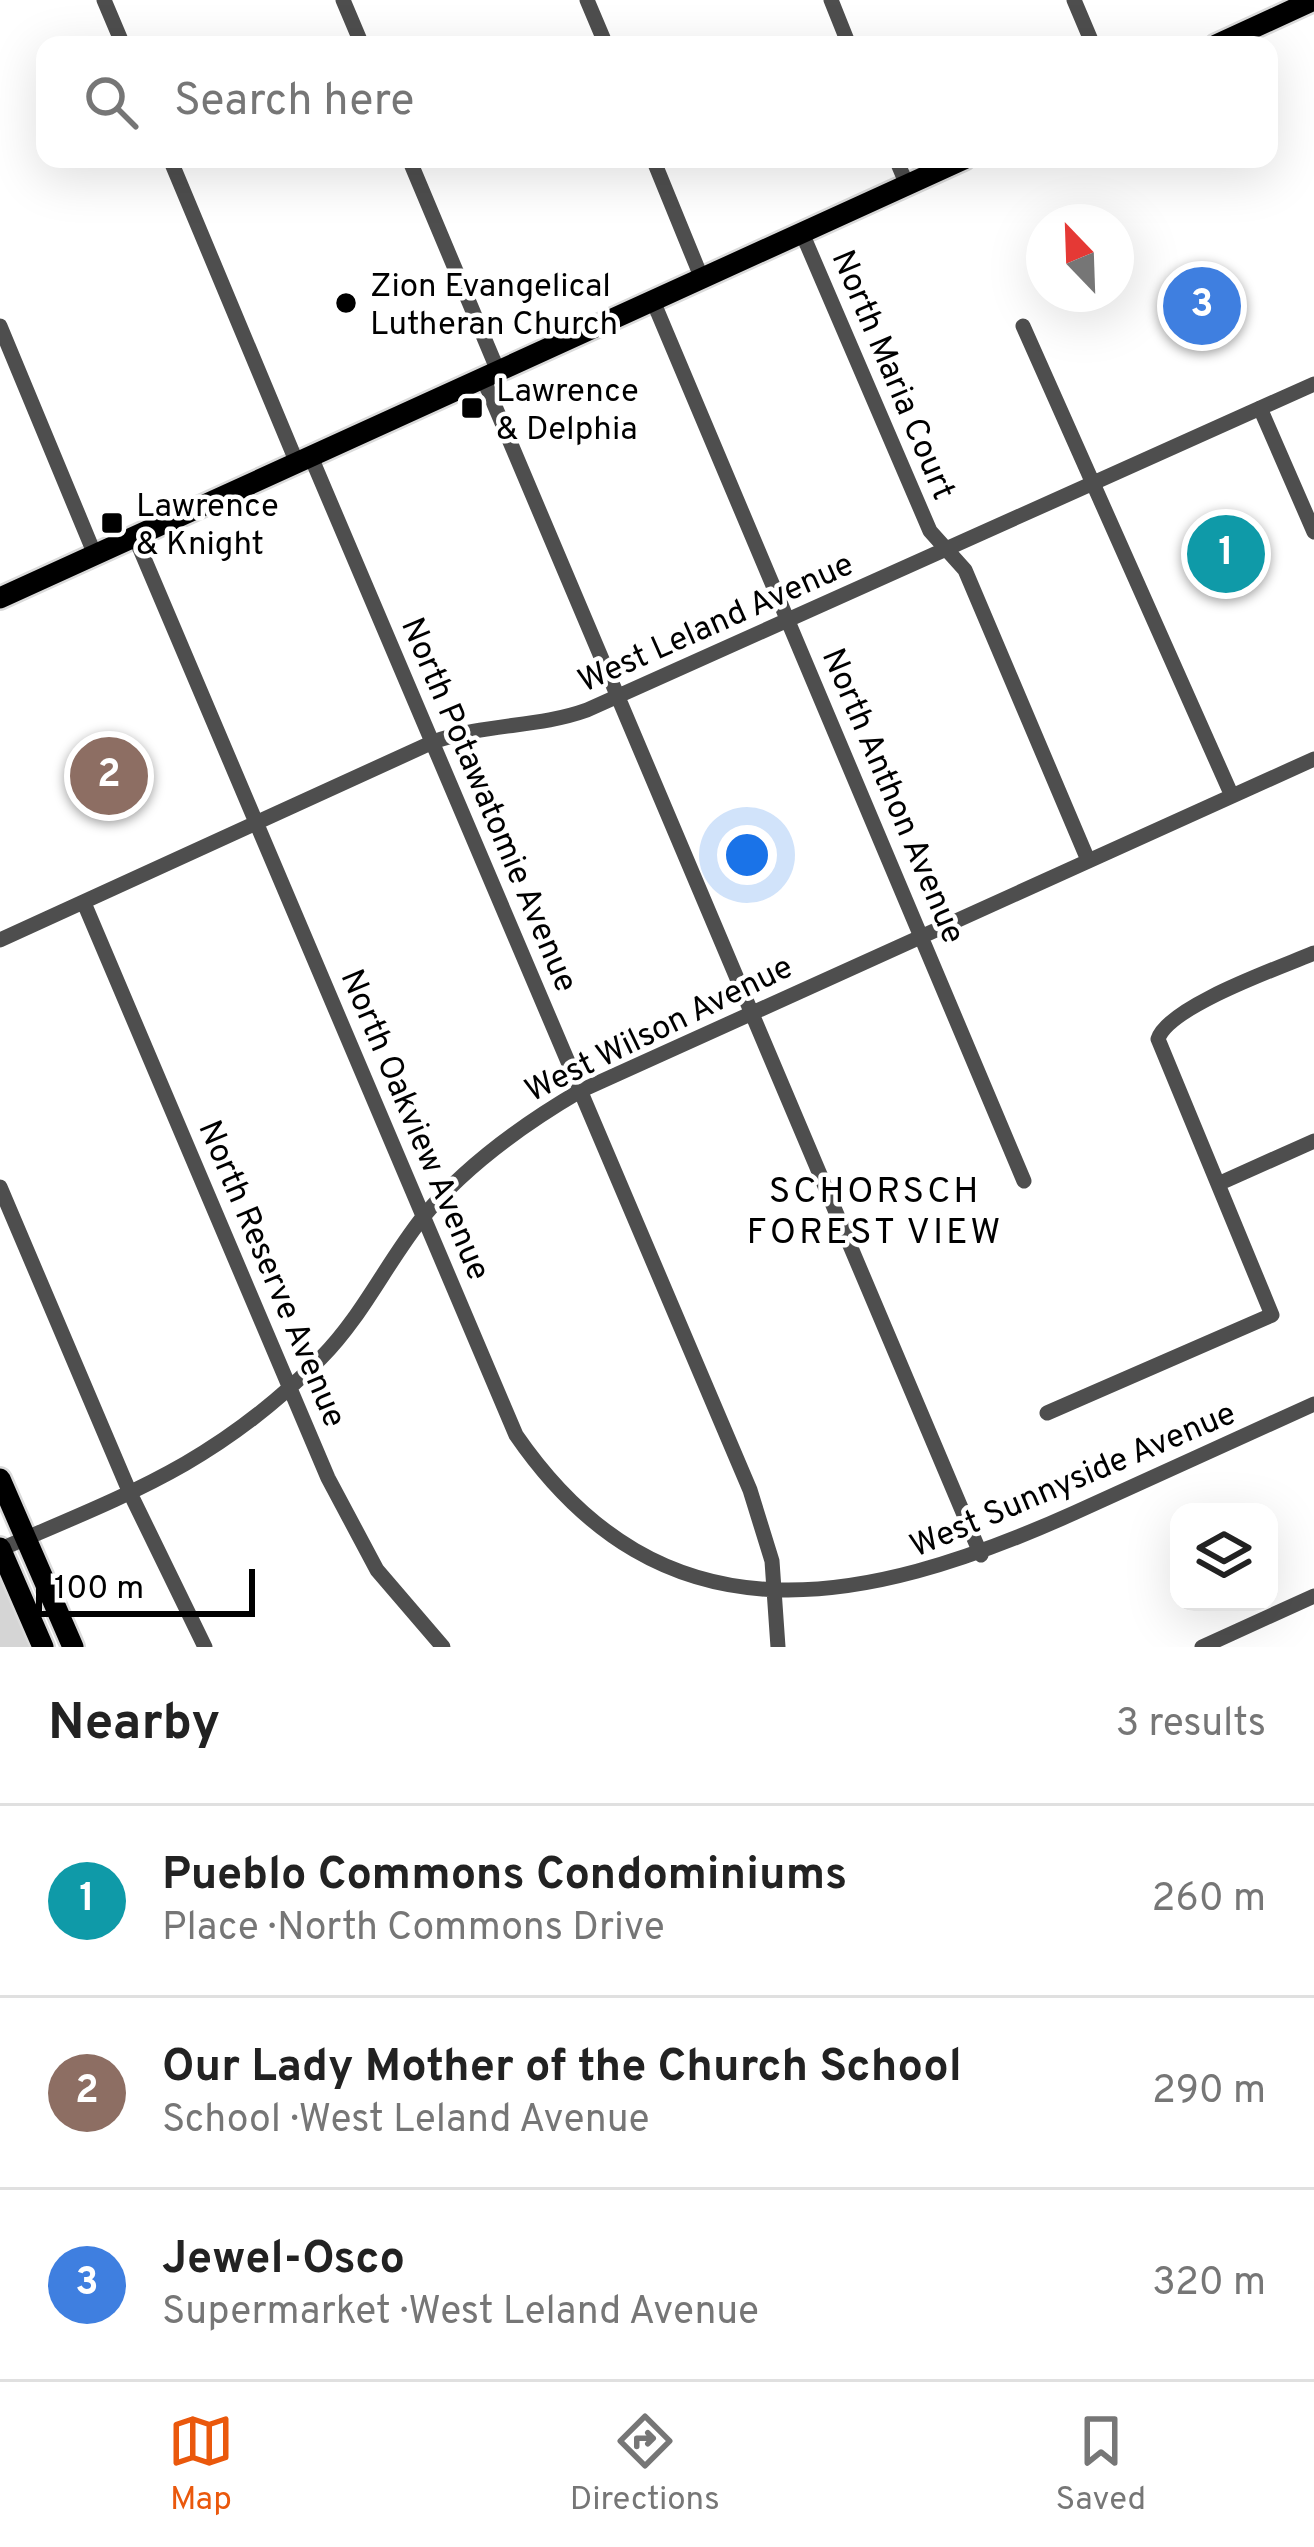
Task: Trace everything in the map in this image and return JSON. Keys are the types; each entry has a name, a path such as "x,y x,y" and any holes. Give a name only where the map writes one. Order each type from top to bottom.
{"main road":[{"path":"1235,36 1307,2 1314,27"},
{"path":"0,598 944,168"},
{"path":"0,1479 73,1647"},
{"path":"0,1548 43,1647"}],"street":[{"path":"104,0 119,36"},
{"path":"343,0 358,36"},
{"path":"587,0 602,36"},
{"path":"831,0 845,36"},
{"path":"1074,0 1089,36"},
{"name":"North Potawatomie Avenue","path":"174,168 433,742 750,1490 778,1601 778,1647"},
{"path":"413,168 618,697 981,1555"},
{"path":"657,168 702,279"},
{"path":"900,168 907,185"},
{"name":"North Maria Court","path":"802,232 930,531 965,570 1088,860"},
{"name":"North Anthon Avenue","path":"653,301 1024,1181"},
{"path":"0,326 95,555"},
{"path":"1023,326 1232,796"},
{"name":"West Leland Avenue","path":"0,940 433,742 495,724 566,718 618,697 1314,384"},
{"path":"1261,408 1314,532"},
{"name":"North Oakview Avenue","path":"135,537 516,1435 561,1500 616,1550 672,1581 778,1601"},
{"name":"West Wilson Avenue","path":"0,1548 210,1453 289,1388 346,1329 424,1216 501,1142 580,1091 1314,759"},
{"name":"North Reserve Avenue","path":"84,903 289,1388 355,1532 390,1586 443,1647"},
{"path":"1047,1413 1272,1315 1160,1049 1162,1028 1186,1011 1314,953"},
{"path":"1218,1184 1314,1141"},
{"path":"0,1187 130,1493 205,1647"},
{"name":"West Sunnyside Avenue","path":"778,1601 890,1586 981,1555 1314,1404"},
{"path":"1202,1647 1314,1596"}],"shaded area":[{"path":"0,1572 32,1647 0,1647"}],"place":[{"name":"Zion Evangelical Lutheran Church","path":"346,303"},
{"name":"Jewel-Osco","path":"1202,306"},
{"name":"Lawrence & Delphia","path":"472,408"},
{"name":"Lawrence & Knight","path":"112,523"},
{"name":"Pueblo Commons Condominiums","path":"1226,554"},
{"name":"Our Lady Mother of the Church School","path":"109,776"}],"district":[{"name":"SCHORSCH FOREST VIEW","path":"875,1210"}]}
